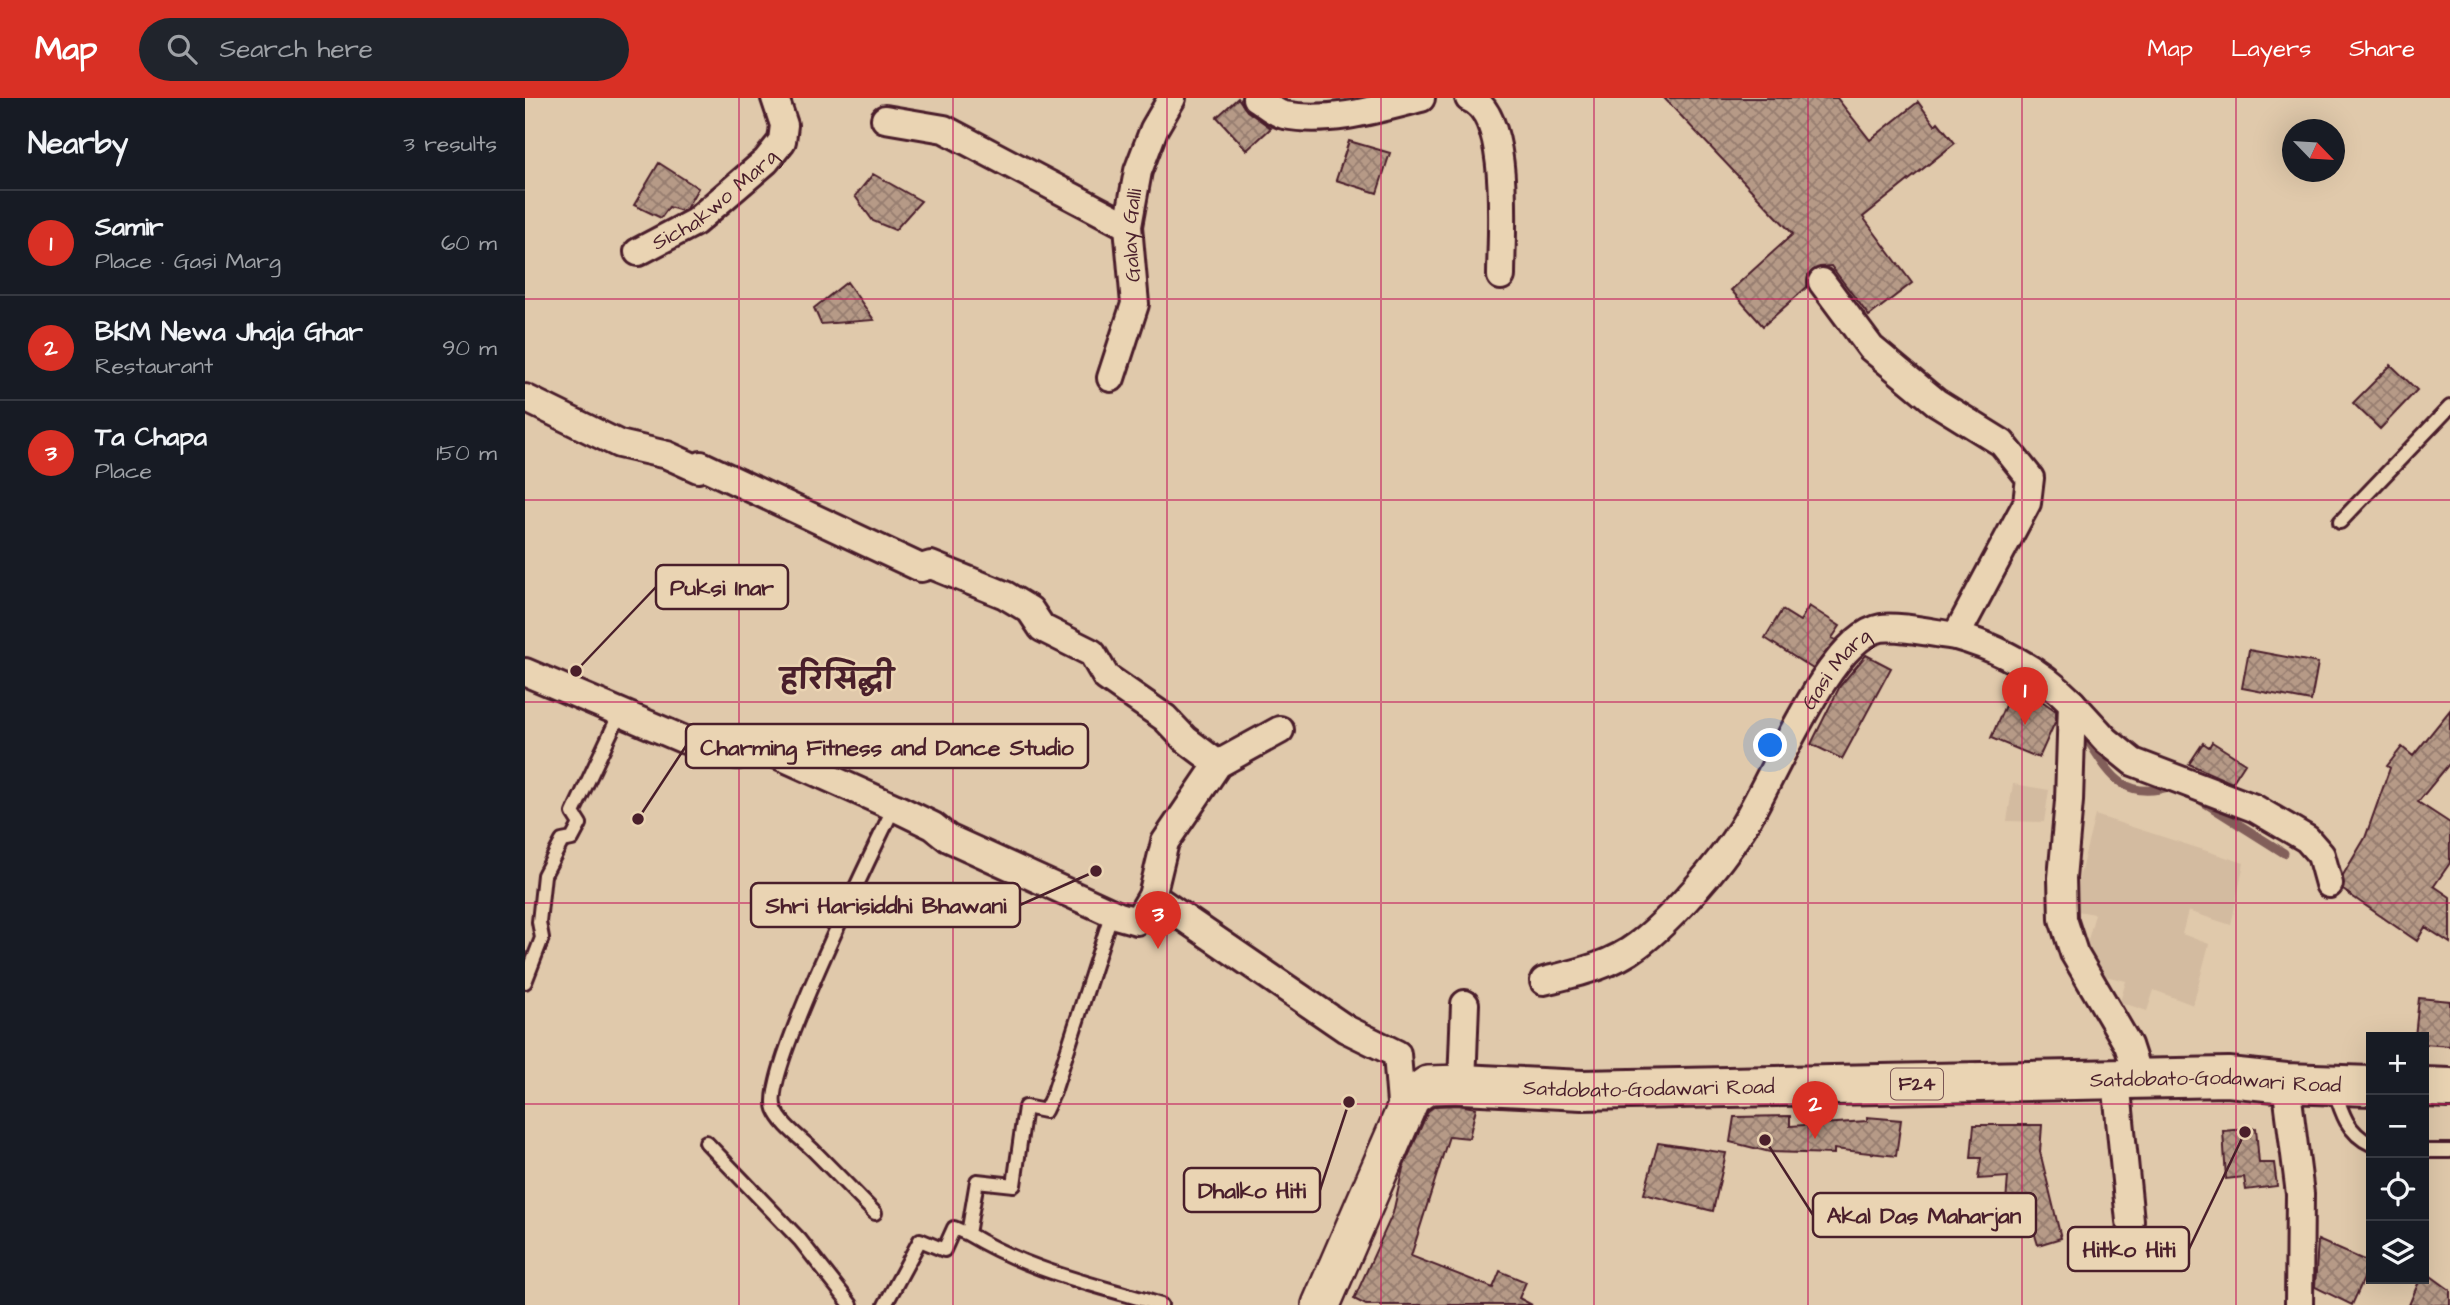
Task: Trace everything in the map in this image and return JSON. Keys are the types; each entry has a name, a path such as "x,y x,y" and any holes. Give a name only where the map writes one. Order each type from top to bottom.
{"main road":[{"name":"Satdobato-Godawari Road","path":"1462,1084 1582,1090 2228,1077 2287,1083 2366,1086"},
{"path":"2429,1087 2450,1088"}],"street":[{"name":"Sichakwo Marg","path":"638,252 695,222 766,161 782,141 783,125 775,98"},
{"name":"Galay Galli","path":"1111,378 1135,304 1128,226 1138,171 1154,129 1172,98"},
{"path":"1256,98 1282,115 1320,117 1369,111 1421,98"},
{"path":"1469,98 1488,113 1497,146 1502,205 1501,276"},
{"path":"885,119 944,129 1128,226"},
{"path":"1822,282 1871,348 1936,402 2002,443 2030,478 2031,489 2027,503 1956,636"},
{"path":"525,398 619,444 667,456 698,470 701,465 921,568 931,565 1005,595 1030,610 1042,628 1092,653 1106,677 1165,719 1185,739 1218,764"},
{"name":"Gasi Marg","path":"1544,981 1597,967 1637,946 1679,905 1741,831 1830,669 1853,642 1881,628 1956,636 1975,641 2027,667 2056,687 2106,740 2133,762 2254,808 2307,839 2321,855 2329,884"},
{"path":"525,672 685,740 737,755 751,743 894,807 933,826 949,838 1137,921 1151,896 1165,842 1218,764 1280,730"},
{"path":"2072,703 2069,801 2062,878 2063,919 2074,953 2128,1045 2130,1221"},
{"path":"1151,896 1346,1029 1397,1054 1402,1116"},
{"path":"1462,1084 1465,1004"},
{"path":"2287,1083 2300,1194 2299,1305"},
{"name":"Satdobato-Godawari Road","path":"1325,1304 1411,1097 1428,1085 1462,1084"}],"lane":[{"path":"2340,522 2450,407"},
{"path":"525,982 542,939 538,922 544,875 562,841 572,839 580,824 573,813 620,713"},
{"path":"875,1213 796,1136 775,1109 773,1093 794,1032 843,915 894,807"},
{"path":"968,1234 977,1181 1014,1185 1025,1107 1045,1111 1054,1092 1112,912"},
{"path":"2332,1084 2344,1119 2360,1139 2366,1142"},
{"path":"706,1142 800,1240 851,1305"},
{"path":"2429,1151 2450,1151"},
{"path":"885,1305 920,1240 944,1250 954,1228 996,1251 1050,1274 1161,1305"}],"shaded area":[{"path":"2013,784 2049,790 2044,822 2007,821"},
{"path":"2095,815 2244,863 2231,925 2188,911 2182,934 2209,944 2193,1005 2154,990 2147,1011 2120,1002 2126,981 2080,970 2095,914 2071,910"}],"building":[{"path":"1238,98 1247,111 1271,128 1247,150 1217,117"},
{"path":"1664,98 1837,98 1870,140 1918,102 1935,125 1938,122 1955,143 1863,217 1912,283 1869,316 1831,266 1820,267 1808,275 1807,287 1763,326 1731,290 1793,234"},
{"path":"1349,141 1390,153 1377,193 1336,180"},
{"path":"659,163 698,188 686,209 682,211 669,207 661,218 634,205"},
{"path":"873,174 921,201 895,230 873,221 855,196"},
{"path":"847,282 874,320 821,324 814,308"},
{"path":"2391,365 2417,390 2380,429 2353,403"},
{"path":"1809,606 1840,626 1832,638 1836,640 1813,669 1765,638 1782,610 1800,621"},
{"path":"2249,650 2318,663 2311,701 2242,688"},
{"path":"1866,655 1891,668 1842,759 1811,744 1840,686"},
{"path":"2015,682 2056,711 2056,720 2039,758 1991,738"},
{"path":"2450,710 2450,763 2418,802 2450,823 2450,863 2434,886 2450,897 2450,943 2425,927 2417,941 2343,890 2343,875 2365,838 2390,768 2387,766 2402,747 2413,756"},
{"path":"2212,742 2245,763 2232,783 2189,764 2203,743 2209,747"},
{"path":"2419,998 2450,1001 2450,1046 2429,1044 2429,1032 2416,1032"},
{"path":"1458,1105 1476,1108 1469,1138 1449,1136 1411,1256 1493,1288 1500,1271 1526,1282 1519,1298 1532,1305 1366,1305 1354,1299 1393,1213 1403,1168 1428,1111 1435,1106"},
{"path":"1790,1116 1790,1126 1867,1121 1867,1117 1901,1120 1896,1156 1834,1149 1834,1154 1770,1152 1730,1142 1734,1117"},
{"path":"1974,1125 2042,1125 2040,1152 2061,1238 2038,1245 2025,1201 2006,1202 2008,1177 1978,1179 1981,1158 1971,1158"},
{"path":"2256,1128 2259,1163 2274,1163 2277,1186 2246,1190 2244,1177 2226,1179 2223,1131"},
{"path":"1658,1143 1726,1153 1713,1211 1644,1194"},
{"path":"2318,1240 2366,1261 2366,1274 2352,1305 2315,1287"},
{"path":"2429,1275 2450,1290 2450,1305 2409,1305 2418,1284 2429,1284"}],"waterway":[{"path":"2082,731 2108,770 2128,787 2156,790 2174,785"},
{"path":"2197,798 2284,853"}],"place":[{"name":"Puksi Inar","path":"576,671"},
{"name":"Samir","path":"2025,725"},
{"name":"Charming Fitness and Dance Studio","path":"638,819"},
{"name":"Shri Harisiddhi Bhawani","path":"1096,871"},
{"name":"Ta Chapa","path":"1158,949"},
{"name":"Dhalko Hiti","path":"1349,1102"},
{"name":"Hitko Hiti","path":"2245,1132"},
{"name":"BKM Newa Jhaja Ghar","path":"1815,1139"},
{"name":"Akal Das Maharjan","path":"1765,1140"}],"district":[{"name":"हरिसिद्धी","path":"837,680"}]}
